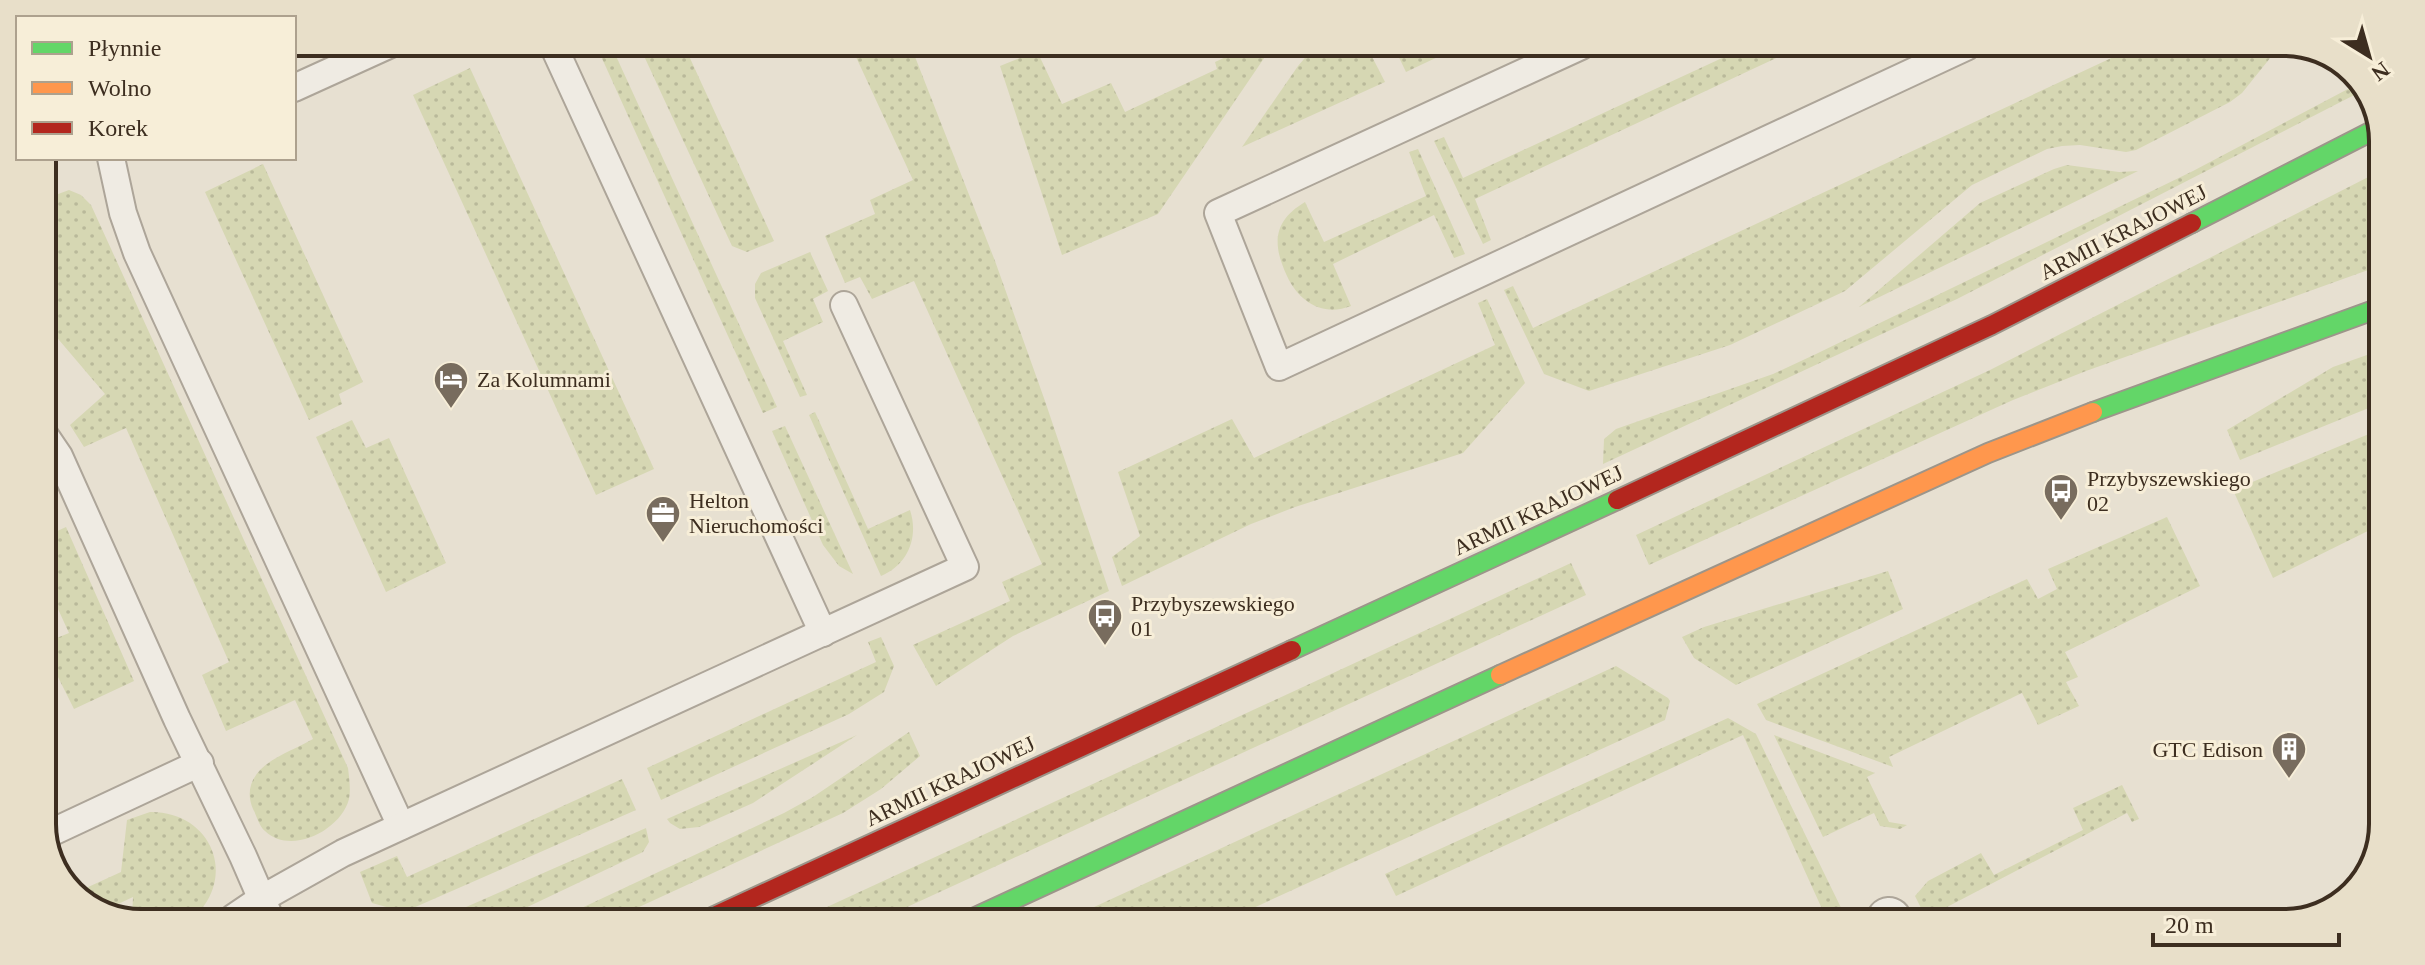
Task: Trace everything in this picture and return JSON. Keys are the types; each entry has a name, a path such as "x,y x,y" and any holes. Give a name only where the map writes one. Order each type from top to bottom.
{"main road":[{"name":"ARMII KRAJOWEJ","path":"730,909 1992,325 2368,133"},
{"path":"1007,909 1665,599 1988,453 2222,363 2369,312"}],"lane":[{"path":"296,87 364,56"},
{"path":"558,56 823,633"},
{"path":"1559,56 1218,213 1279,367 1947,56"},
{"path":"114,160 123,213 137,253 401,826"},
{"path":"56,452 265,908 343,853 965,567 844,305"},
{"path":"56,830 200,763"}],"green space":[{"path":"601,56 616,56 777,407 763,413"},
{"path":"644,56 689,56 774,241 747,252 732,246"},
{"path":"856,56 915,56 995,261 1109,591 1013,636 936,686 913,645 1010,601 1002,582 1042,564 914,281 872,299 860,277 845,283 825,236 875,214 870,200 913,180"},
{"path":"1025,56 1039,56 1062,104 1111,83 1125,112 1217,69 1215,62 1228,56 1266,56 1158,214 1062,255 1000,66"},
{"path":"1307,56 1372,56 1385,82 1242,147"},
{"path":"1398,56 1440,56 1406,72"},
{"path":"1726,56 1781,56 1475,199 1491,240 1483,244 1434,141 1444,137 1463,178"},
{"path":"2116,56 2272,56 2242,93 2230,102 2136,150 2126,152 2080,145 2047,149 1972,185 1845,291 1730,345 1589,391 1544,374 1504,290 1513,286 1533,328"},
{"path":"470,68 654,469 596,495 413,95"},
{"path":"2335,96 2352,96 1957,299 1603,464 1604,439 1616,429 1773,374 2193,171"},
{"path":"1418,149 1465,254 1454,258 1434,215 1333,264 1351,306 1331,310 1305,300 1292,285 1282,264 1278,244 1281,225 1294,209 1305,202 1324,242 1426,196 1409,152"},
{"path":"263,164 363,382 339,394 342,404 309,420 205,192"},
{"path":"2067,165 2119,172 2138,171 1859,307 1980,203"},
{"path":"2369,177 2369,270 2013,400 1649,565 1636,535 1990,370"},
{"path":"69,190 81,195 91,205 348,768 350,795 344,810 336,821 314,836 288,841 276,838 261,826 250,799 251,784 260,770 313,739 295,700 226,731 202,675 229,662 126,428 84,447 70,425 105,394 56,336 56,195"},
{"path":"810,252 828,291 813,299 823,322 783,341 807,395 800,397 755,298 755,284 761,273"},
{"path":"1487,299 1525,383 1463,453 1251,524 1122,586 1112,557 1140,536 1118,472 1232,419 1254,458 1495,345 1478,303"},
{"path":"2369,354 2369,408 2240,460 2227,430 2333,367"},
{"path":"815,412 868,529 910,510 913,530 909,549 898,565 881,576 809,415"},
{"path":"352,420 366,448 389,438 446,563 386,592 316,437"},
{"path":"785,426 853,574 839,566 823,545 772,431"},
{"path":"2369,434 2369,530 2273,578 2233,490"},
{"path":"2167,517 2200,586 2065,652 2078,677 2066,682 2079,706 2038,725 2022,693 1889,757 1893,767 1766,720 1757,704 2027,579 2038,599 2057,589 2048,569"},
{"path":"66,527 134,681 74,709 56,673 56,638 69,633 56,605 56,532"},
{"path":"1571,563 1586,595 903,909 823,909"},
{"path":"1888,571 1903,609 1736,685 1694,658 1682,637 1704,627"},
{"path":"881,637 894,666 884,692 849,714 661,800 647,768 876,662 868,642"},
{"path":"1616,666 1670,701 1665,720 1251,909 1090,909"},
{"path":"1728,718 1756,734 1842,909 1822,909 1743,735 1396,896 1385,874"},
{"path":"909,732 920,756 881,789 843,813 635,909 579,909 784,813"},
{"path":"857,735 753,803 699,827 680,829 667,819"},
{"path":"1774,735 1875,773 1867,777 1889,822 1907,825 1900,829 1880,826 1874,813 1823,837"},
{"path":"622,779 636,810 411,909 393,909 372,903 360,872 397,856 407,877"},
{"path":"2122,785 2139,819 2132,822 2127,813 1943,909 1922,909 1915,896 1928,881 1981,853 1994,875 2083,830 2073,808"},
{"path":"150,812 171,815 189,822 203,834 212,849 216,866 214,884 201,909 132,908 133,897 117,905 86,888 121,872 127,820"},
{"path":"646,828 649,842 643,852 523,909 462,909"}],"traffic: fast":[{"path":"2192,223 2368,133"},
{"path":"2093,412 2369,312"},
{"path":"1292,650 1617,500"},
{"path":"993,909 1500,675"}],"traffic: slow":[{"path":"1500,675 1988,453 2093,412"}],"traffic: jam":[{"path":"1617,500 1992,325 2192,223"},
{"path":"730,909 1292,650"}],"place":[{"name":"Za Kolumnami","path":"451,410"},
{"name":"Przybyszewskiego 02","path":"2061,522"},
{"name":"Helton Nieruchomości","path":"663,544"},
{"name":"Przybyszewskiego 01","path":"1105,647"},
{"name":"GTC Edison","path":"2289,780"}]}
